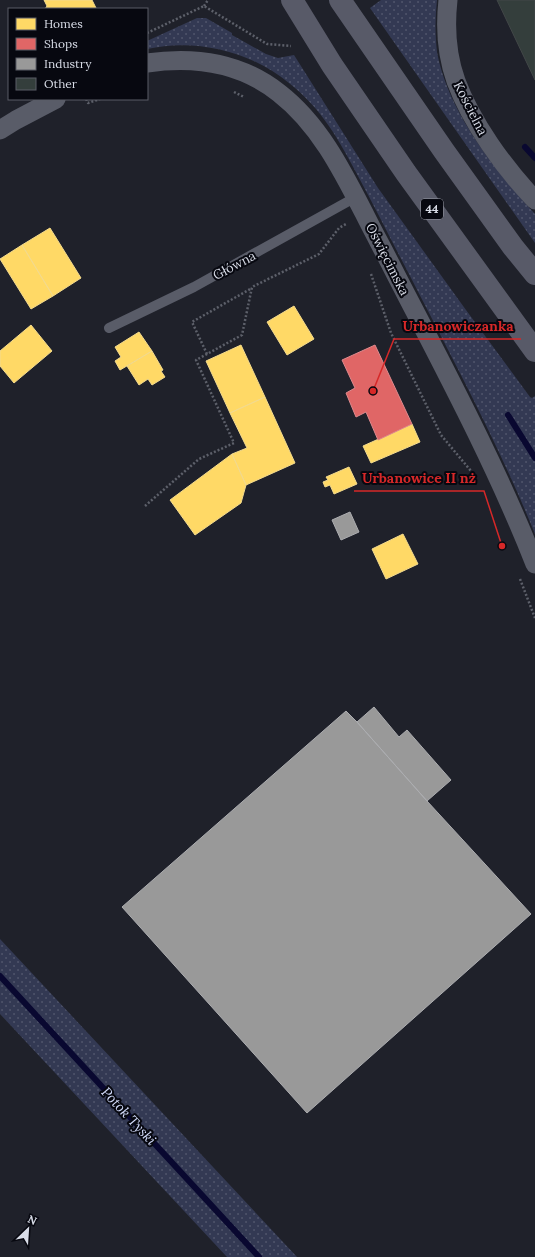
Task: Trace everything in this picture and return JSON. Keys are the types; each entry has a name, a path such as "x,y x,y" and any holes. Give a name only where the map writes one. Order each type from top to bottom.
{"highway":[{"name":"44","path":"292,0 332,65 406,173 535,351"},
{"path":"340,0 444,151 513,247 535,274"}],"street":[{"name":"Kościelna","path":"448,0 448,47 456,81 479,126 491,145 508,169 535,200"},
{"name":"Oświęcimska","path":"148,63 181,60 228,66 269,86 293,105 314,128 329,150 348,201 482,446 535,564"},
{"path":"0,130 54,100"}],"lane":[{"name":"Główna","path":"109,328 194,287 348,201"}],"path":[{"path":"148,33 204,6 208,0"},
{"path":"204,6 267,44 291,46"},
{"path":"232,92 249,100"},
{"path":"86,100 88,104 98,100"},
{"path":"207,354 192,322 252,288 320,254 339,228 349,222 348,201"},
{"path":"369,270 391,333 441,435 474,476"},
{"path":"145,506 199,460 234,443 196,360 242,335 252,288"},
{"path":"519,575 535,618"}],"shaded area":[{"path":"381,0 437,0 437,52 451,96 462,118 489,159 504,179 535,214 535,243 370,8"},
{"path":"197,18 206,18 232,33 232,35 266,54 278,58 294,55 378,188 530,397 532,398 535,396 535,534 491,435 459,371 351,163 337,138 320,114 301,93 289,83 274,72 240,55 203,46 184,45 148,49 148,41"},
{"path":"0,939 297,1257 227,1257 0,1014"}],"building: Homes":[{"path":"44,0 92,0 96,8 46,8 47,6"},
{"path":"50,228 81,278 53,296 22,245"},
{"path":"22,245 53,296 31,309 0,259"},
{"path":"294,306 314,339 287,355 267,322"},
{"path":"31,325 52,351 14,383 0,366 0,351"},
{"path":"139,332 152,351 120,370 115,361 121,357 115,347"},
{"path":"241,345 265,397 230,413 206,361"},
{"path":"152,351 163,370 161,371 165,377 152,385 148,379 139,385 127,366"},
{"path":"265,397 295,463 246,485 232,454 247,448 230,413"},
{"path":"412,424 420,442 371,463 363,446"},
{"path":"232,454 246,485 241,503 195,535 170,500"},
{"path":"349,467 357,484 334,494 330,485 325,487 323,482 328,480 326,477"},
{"path":"403,534 418,564 386,579 372,549"}],"building: Shops":[{"path":"375,345 412,424 378,440 366,412 356,417 346,393 355,388 342,360"}],"building: Industry":[{"path":"350,512 359,532 341,540 332,520"},
{"path":"374,707 399,737 407,730 451,780 427,801 357,722"},
{"path":"346,711 531,914 307,1113 122,907"}],"building: Other":[{"path":"497,0 535,0 535,80"}],"waterway":[{"path":"525,147 535,158"},
{"path":"508,415 535,458"},
{"name":"Potok Tyski","path":"0,976 259,1257"}],"place":[{"name":"Urbanowiczanka","path":"373,391"},
{"name":"Urbanowice II nż","path":"502,546"}]}
